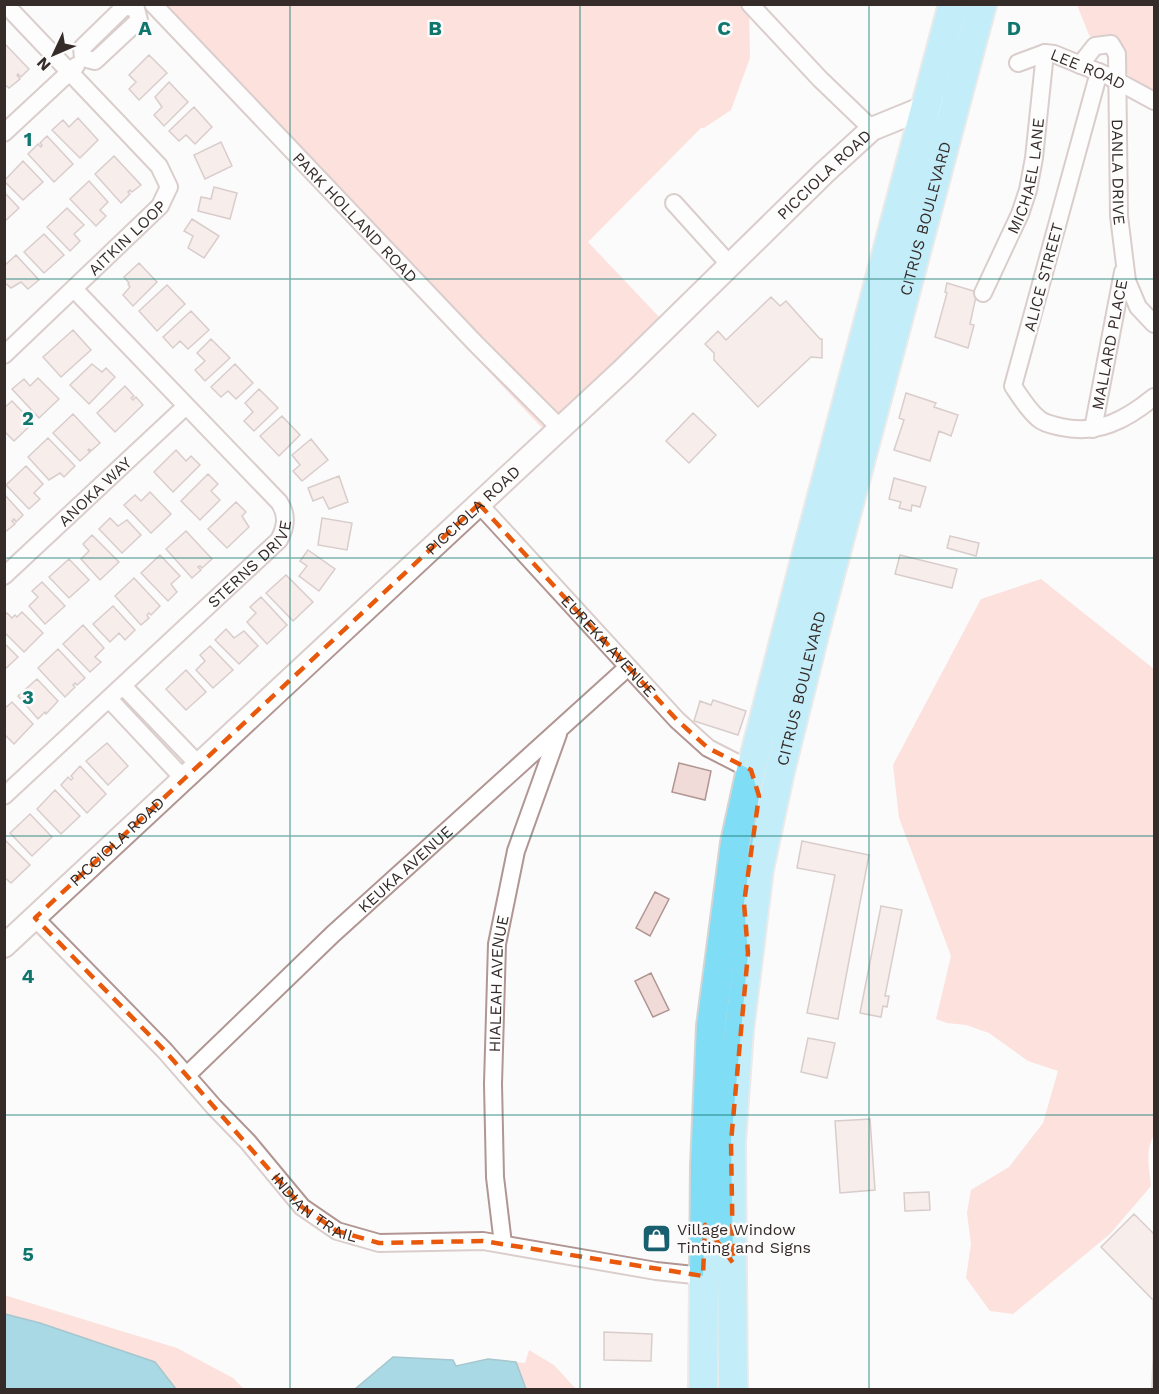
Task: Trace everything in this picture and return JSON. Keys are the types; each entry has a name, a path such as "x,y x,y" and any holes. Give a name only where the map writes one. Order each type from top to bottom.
{"highway":[{"name":"CITRUS BOULEVARD","path":"703,1389 703,1276 711,1026 732,861 751,770 793,607 953,4"},
{"name":"CITRUS BOULEVARD","path":"733,1389 731,1142 739,1030 759,869 780,771 816,627 982,4"},
{"path":"777,790 767,759 786,674 793,607"},
{"path":"748,953 744,903 759,796 751,770"},
{"path":"707,1116 718,1169 716,1236 733,1263"},
{"path":"703,1276 715,1289 718,1306 721,1389"}],"street":[{"name":"AITKIN LOOP","path":"4,355 160,206 169,187 159,166 5,4"},
{"name":"PARK HOLLAND ROAD","path":"153,4 476,344 560,428"},
{"path":"750,4 820,79 872,129"},
{"path":"4,133 83,58 82,48 125,6 138,7"},
{"name":"DANLA DRIVE","path":"1080,65 1095,45 1111,44 1117,54 1119,216 1125,262"},
{"name":"LEE ROAD","path":"1018,63 1045,52 1099,72 1155,101"},
{"name":"MICHAEL LANE","path":"983,293 1020,214 1028,190 1045,52"},
{"name":"ALICE STREET","path":"1093,429 1067,429 1049,425 1028,409 1013,386 1099,72"},
{"name":"PICCIOLA ROAD","path":"4,946 623,370 872,129 916,111 955,104"},
{"path":"674,203 730,265"},
{"name":"MALLARD PLACE","path":"1093,429 1125,262"},
{"name":"MALLARD PLACE","path":"1125,262 1127,281 1132,296 1138,308 1155,324"},
{"name":"STERNS DRIVE","path":"4,796 279,540 286,520 279,502 74,289"},
{"path":"1093,429 1116,423 1136,412 1155,397"},
{"name":"ANOKA WAY","path":"4,576 186,406"},
{"name":"EUREKA AVENUE","path":"479,504 676,720 708,748 751,770"},
{"name":"KEUKA AVENUE","path":"187,1076 333,934 628,667"},
{"path":"123,686 191,772"},
{"path":"109,699 191,772"},
{"name":"HIALEAH AVENUE","path":"503,1244 495,1177 493,1084 497,944 516,851 559,730"},
{"name":"INDIAN TRAIL","path":"35,918 248,1142 302,1207 337,1231 379,1243 483,1241 656,1271 703,1276"}],"highlighted area":[{"path":"479,504 677,720 708,748 751,770 759,796 744,903 748,953 731,1142 733,1263 705,1225 703,1276 483,1241 379,1243 337,1231 302,1207 165,1051 35,918"}],"shaded area":[{"path":"142,5 742,5 749,10 750,58 731,110 701,128 588,242 663,321 545,431"},
{"path":"1077,5 1154,5 1154,101 1089,35"},
{"path":"1041,579 1154,669 1154,1135 1149,1153 1151,1186 1110,1234 1013,1314 990,1311 966,1278 971,1244 967,1213 971,1190 1009,1167 1043,1123 1058,1071 1028,1061 989,1033 966,1025 936,1019 951,956 899,818 893,765 981,599"},
{"path":"4,1295 177,1348 233,1378 244,1389 176,1389 155,1362 40,1323 5,1314"},
{"path":"529,1350 554,1365 576,1389 526,1389 516,1362 525,1363"}],"water":[{"path":"5,1314 40,1323 155,1362 176,1389 5,1389"},
{"path":"393,1357 453,1360 456,1366 488,1359 516,1362 526,1389 355,1389"}],"building":[{"path":"4,43 29,69 21,77 18,74 20,79 9,88 4,84"},
{"path":"149,55 167,73 139,100 129,89 136,82 129,75"},
{"path":"169,82 188,102 164,126 154,115 162,107 155,97"},
{"path":"194,107 212,127 195,144 186,135 179,141 169,131"},
{"path":"78,118 98,140 80,158 52,130 63,120 69,127"},
{"path":"47,136 73,164 54,182 28,154 38,144 41,147 40,143"},
{"path":"221,142 232,166 205,179 194,155"},
{"path":"114,156 141,185 132,192 130,190 128,192 130,194 121,203 95,174"},
{"path":"23,161 43,182 23,200 4,181"},
{"path":"89,181 108,202 100,210 106,216 96,226 70,199"},
{"path":"214,187 237,193 230,219 198,211 201,197 211,199"},
{"path":"4,192 19,208 4,222"},
{"path":"67,208 84,225 74,234 80,241 70,251 47,227"},
{"path":"192,219 219,236 204,258 188,248 193,236 184,231"},
{"path":"44,234 64,255 44,273 24,252"},
{"path":"16,255 39,280 28,289 21,282 11,288 4,282 4,266"},
{"path":"139,263 157,282 133,306 123,295 130,287 124,277"},
{"path":"947,283 977,292 970,324 974,325 968,348 935,337 947,293 945,292"},
{"path":"167,285 185,304 157,331 139,311"},
{"path":"771,297 780,306 786,301 822,339 822,358 811,357 758,407 714,360 714,353 705,344 718,331 726,340"},
{"path":"191,311 209,330 188,349 180,341 173,348 163,337"},
{"path":"73,330 91,350 61,377 43,357"},
{"path":"211,339 230,358 205,381 195,370 205,361 197,353"},
{"path":"92,364 102,372 106,368 115,377 89,404 70,385"},
{"path":"235,364 253,383 236,399 228,391 221,397 211,387"},
{"path":"38,378 59,399 39,418 12,389 24,379 30,386"},
{"path":"125,386 134,396 131,398 133,400 136,397 143,405 115,432 97,413"},
{"path":"259,389 278,408 254,431 244,421 253,412 245,403"},
{"path":"906,393 936,403 934,407 958,415 951,436 939,431 930,461 894,450 904,420 899,418"},
{"path":"12,401 33,423 14,441 4,431 4,408"},
{"path":"693,413 716,435 689,463 666,441"},
{"path":"73,414 100,443 91,451 89,449 90,452 80,461 53,433"},
{"path":"282,416 300,435 279,456 260,436"},
{"path":"48,438 75,466 64,477 60,473 49,480 28,457"},
{"path":"311,439 328,460 302,481 293,471 300,465 292,455"},
{"path":"176,450 186,461 191,456 200,465 173,492 154,472"},
{"path":"26,466 43,484 34,493 40,499 29,509 6,485"},
{"path":"208,474 218,484 211,491 220,500 200,520 181,501"},
{"path":"339,476 348,502 329,509 323,497 313,501 308,488"},
{"path":"894,478 926,487 920,507 912,505 911,511 899,508 901,502 889,499"},
{"path":"150,492 171,514 151,533 124,505 135,495 141,501"},
{"path":"4,494 23,515 16,522 14,519 12,521 15,524 4,533"},
{"path":"236,502 246,512 242,516 249,527 227,548 208,529"},
{"path":"110,518 118,526 127,520 141,535 122,553 99,529"},
{"path":"322,518 352,523 347,550 318,545"},
{"path":"186,531 212,559 202,568 198,567 201,570 192,578 166,549"},
{"path":"92,535 119,562 100,580 81,559 89,551 83,544"},
{"path":"950,536 979,543 976,556 947,548"},
{"path":"308,550 335,569 319,591 299,576 307,566 300,561"},
{"path":"160,555 180,576 171,584 177,592 168,601 141,573"},
{"path":"900,555 957,569 952,588 895,574"},
{"path":"69,559 89,580 69,598 49,577"},
{"path":"286,575 313,602 293,621 266,593"},
{"path":"134,578 160,606 151,615 149,613 147,615 149,618 141,625 115,596"},
{"path":"42,582 65,606 45,624 29,606 38,597 32,591"},
{"path":"261,597 287,625 267,644 247,622 256,613 250,607"},
{"path":"113,606 135,630 125,640 119,633 110,642 93,624"},
{"path":"22,612 43,633 24,652 4,632 4,616 7,613 12,618 15,615 17,617"},
{"path":"83,625 104,648 95,657 101,662 90,672 63,644"},
{"path":"226,629 234,638 244,631 258,646 239,664 215,640"},
{"path":"4,643 18,657 4,670"},
{"path":"210,646 233,670 213,688 196,670 205,661 200,655"},
{"path":"58,649 85,678 77,685 75,683 73,685 75,687 65,697 38,668"},
{"path":"186,670 206,692 186,710 166,689"},
{"path":"37,679 58,701 38,719 18,696"},
{"path":"713,700 746,711 738,735 694,721 700,701 711,705"},
{"path":"12,702 33,724 14,744 4,734 4,709"},
{"path":"107,743 128,766 108,785 86,761"},
{"path":"679,763 711,771 705,800 672,792"},
{"path":"80,766 106,794 87,813 61,785 68,777 71,780 73,778 71,776"},
{"path":"55,790 80,816 61,834 37,809"},
{"path":"30,814 52,837 32,856 10,833"},
{"path":"4,839 30,865 11,883 4,877"},
{"path":"802,841 869,855 838,1019 807,1013 835,875 797,868"},
{"path":"655,892 669,899 650,936 636,928"},
{"path":"881,906 902,910 885,996 889,996 887,1007 883,1006 881,1017 860,1013"},
{"path":"651,973 669,1010 653,1017 635,981"},
{"path":"808,1038 835,1043 827,1078 801,1072"},
{"path":"870,1119 875,1190 840,1193 835,1121"},
{"path":"929,1192 930,1210 905,1211 904,1193"},
{"path":"1134,1214 1154,1234 1154,1358 1153,1300 1101,1247"},
{"path":"604,1332 652,1334 651,1361 604,1360"},
{"path":"1153,1358 1154,1390 1152,1390"}],"place":[{"name":"Village Window Tinting and Signs","path":"656,1238"}]}
